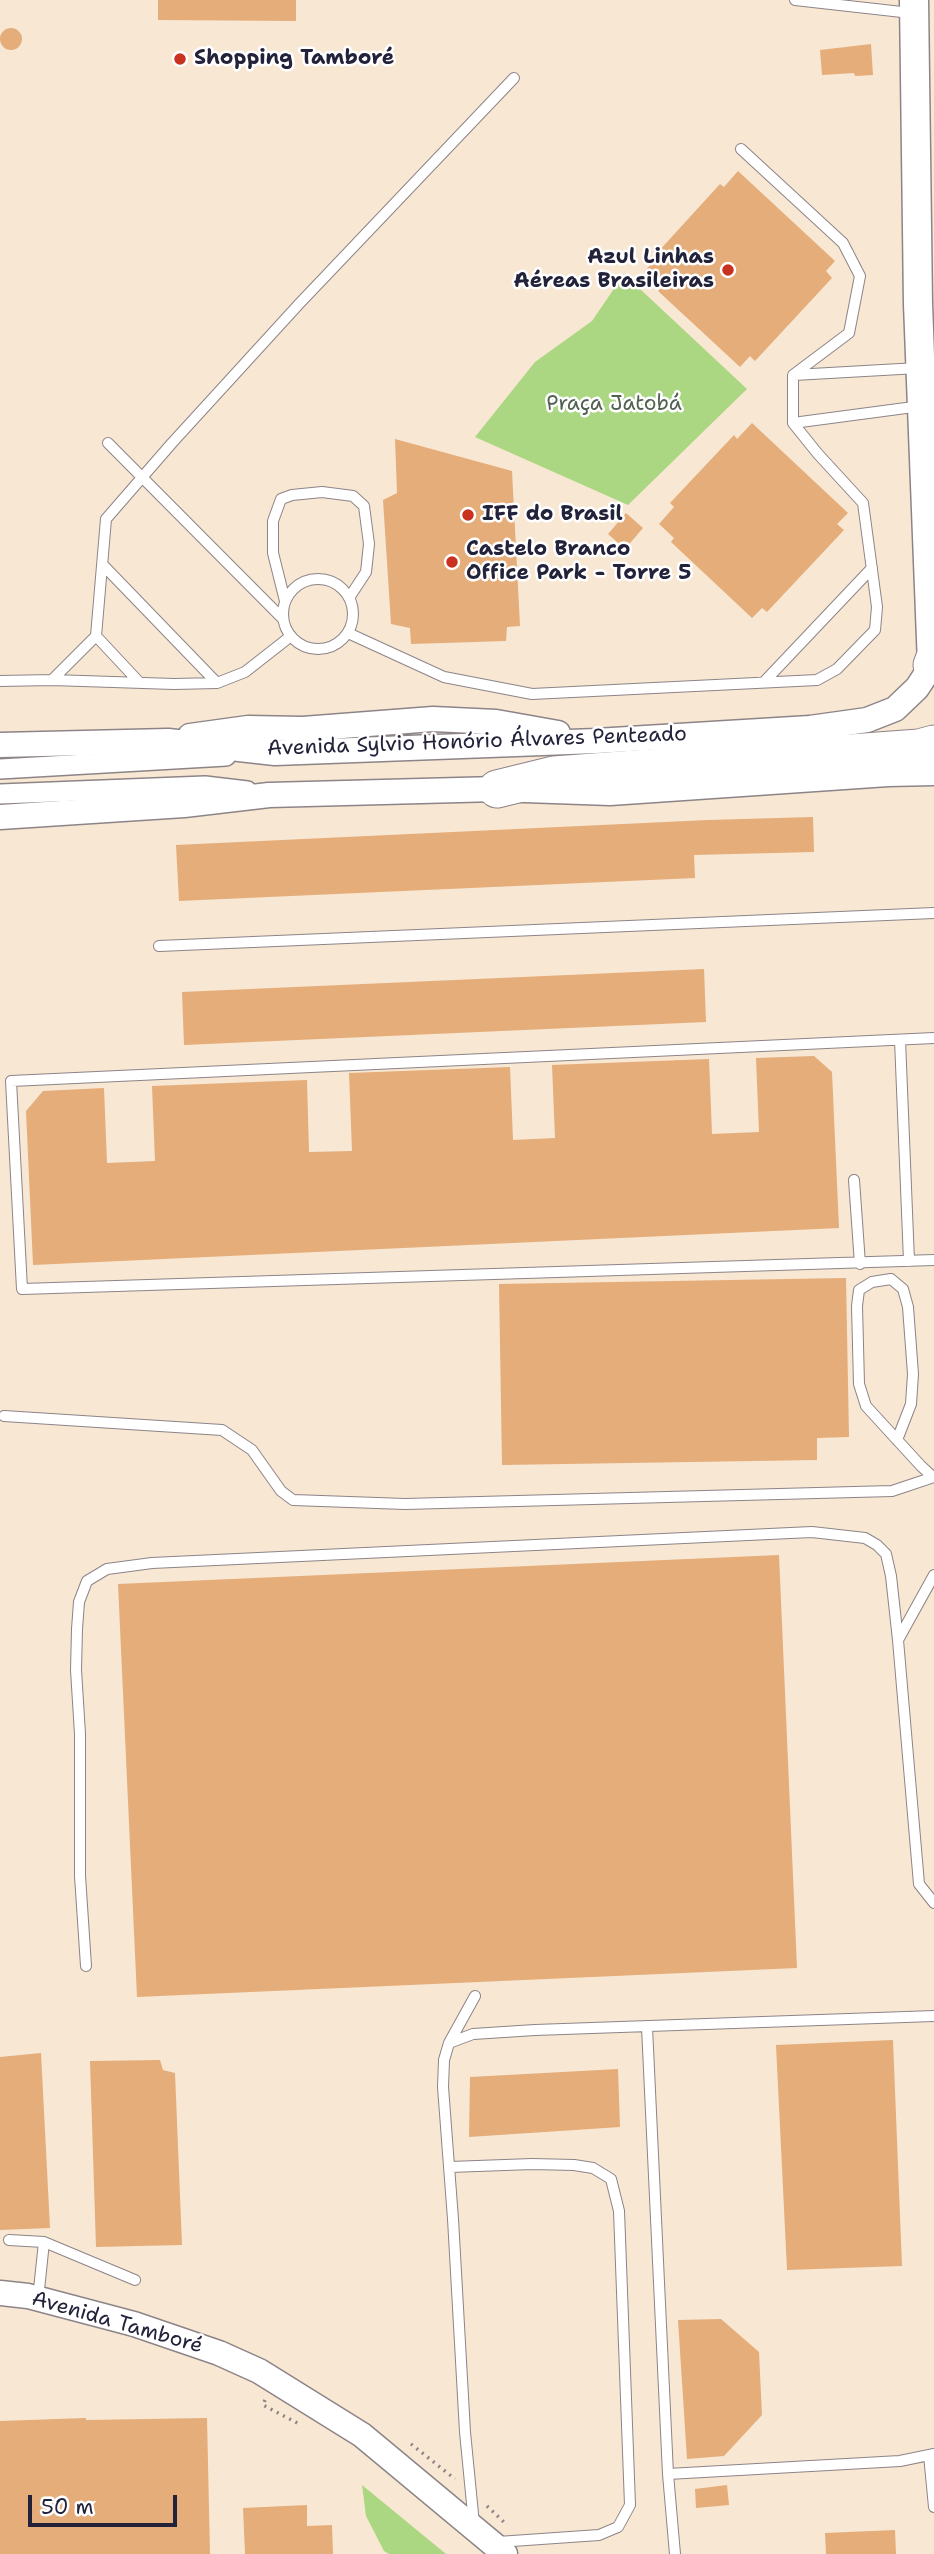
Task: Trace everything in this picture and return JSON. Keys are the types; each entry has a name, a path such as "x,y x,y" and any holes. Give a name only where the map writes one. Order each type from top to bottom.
{"highway":[{"path":"497,789 554,775 919,748 934,744"}],"main road":[{"path":"915,7 920,368 933,662"}],"street":[{"name":"Avenida Sylvio Honório Álvares Penteado","path":"0,745 168,741 275,753 810,728 867,720 895,709 909,697 933,662"},
{"path":"168,741 216,731 248,728 303,729 433,719 496,722 596,740"},
{"path":"0,769 275,753"},
{"path":"0,817 184,805 268,794 497,789 610,793 934,773"},
{"path":"0,794 205,786 268,794"},
{"name":"Avenida Tamboré","path":"0,2293 38,2299 134,2324 219,2353 259,2371 362,2435 490,2541"}],"lane":[{"path":"795,0 915,7"},
{"path":"52,680 96,636 106,519 299,304 514,78"},
{"path":"741,149 843,243 860,276 849,333 793,375"},
{"path":"793,375 920,368"},
{"path":"348,633 444,677 532,694 817,680 837,669 875,630 877,607 863,503 793,423 793,375"},
{"path":"793,423 922,406"},
{"path":"108,443 283,619 291,636 308,648 319,649 330,647 348,633 353,610 343,589 322,579 300,583 285,601"},
{"path":"283,619 285,601 273,553 273,521 281,499 292,495 322,492 354,496 364,506 369,544 366,572 349,598"},
{"path":"103,565 217,683"},
{"path":"764,682 872,568"},
{"path":"96,636 139,682"},
{"path":"0,681 217,683 245,672 291,636"},
{"path":"159,946 934,913"},
{"path":"934,1038 11,1080 22,1289 934,1260"},
{"path":"900,1040 909,1261"},
{"path":"854,1180 860,1264"},
{"path":"4,1416 222,1430 252,1450 281,1490 293,1500 405,1504 892,1491 934,1477 897,1440 866,1406 859,1384 859,1290 872,1282 891,1279 903,1289 908,1307 913,1374 911,1404 897,1440"},
{"path":"86,1966 80,1876 80,1734 76,1670 79,1602 88,1581 107,1569 152,1563 798,1532 865,1538 886,1554 891,1576 919,1884 934,1903"},
{"path":"898,1640 934,1575"},
{"path":"450,2167 574,2165 593,2168 611,2179 619,2211 630,2505 618,2527 599,2535 490,2541 465,2432 443,2087 444,2060 449,2043 475,1996"},
{"path":"449,2043 474,2034 495,2032 934,2016"},
{"path":"647,2027 668,2474 675,2554"},
{"path":"9,2240 44,2242 135,2280"},
{"path":"38,2299 44,2242"},
{"path":"668,2474 901,2461 931,2455 934,2507"}],"green space":[{"name":"Praça Jatobá","path":"624,274 747,389 628,505 475,437 535,362 592,321"},
{"path":"362,2485 446,2554 389,2554 384,2551 366,2516"}],"building":[{"path":"158,0 296,0 296,21 158,20"},
{"path":"11,28 19,31 22,39 19,47 11,50 3,47 0,39 3,31"},
{"path":"871,44 873,75 822,75 820,50"},
{"path":"738,171 835,261 826,271 832,278 755,361 750,356 740,367 658,291 661,288 644,272 659,255 657,253 720,184 724,187"},
{"path":"752,423 848,513 837,524 844,530 767,612 762,608 752,618 671,542 674,538 659,524 674,507 670,503 734,435 737,439"},
{"name":"Castelo Branco Office Park - Torre 5","path":"395,439 512,471 520,626 507,627 506,641 411,644 410,628 391,624 383,500 397,493"},
{"path":"626,513 643,528 625,549 608,534"},
{"path":"813,817 814,852 694,855 695,878 179,901 176,845"},
{"path":"704,969 706,1022 184,1045 182,992"},
{"path":"814,1056 832,1072 839,1228 33,1265 26,1111 43,1091 104,1088 107,1163 155,1161 152,1086 307,1080 309,1152 352,1151 349,1073 510,1067 513,1140 555,1138 552,1065 709,1059 712,1134 759,1132 756,1058"},
{"path":"846,1278 849,1437 817,1438 817,1460 502,1465 499,1284"},
{"path":"779,1555 797,1968 137,1997 118,1584"},
{"path":"893,2040 902,2266 787,2270 776,2045"},
{"path":"41,2053 50,2228 0,2230 0,2057"},
{"path":"160,2060 163,2070 175,2073 182,2245 96,2247 90,2061"},
{"path":"618,2069 620,2127 469,2137 470,2077"},
{"path":"721,2319 759,2352 762,2415 724,2456 687,2459 678,2320"},
{"path":"207,2418 210,2554 0,2554 0,2421"},
{"path":"727,2485 729,2505 696,2508 695,2489"},
{"path":"307,2505 307,2526 332,2525 333,2554 245,2554 243,2508"},
{"path":"895,2530 896,2554 826,2554 825,2533"}],"place":[{"name":"Shopping Tamboré","path":"180,59"},
{"name":"Azul Linhas Aéreas Brasileiras","path":"728,270"},
{"name":"IFF do Brasil","path":"468,515"},
{"name":"Castelo Branco Office Park - Torre 5","path":"452,562"}]}
